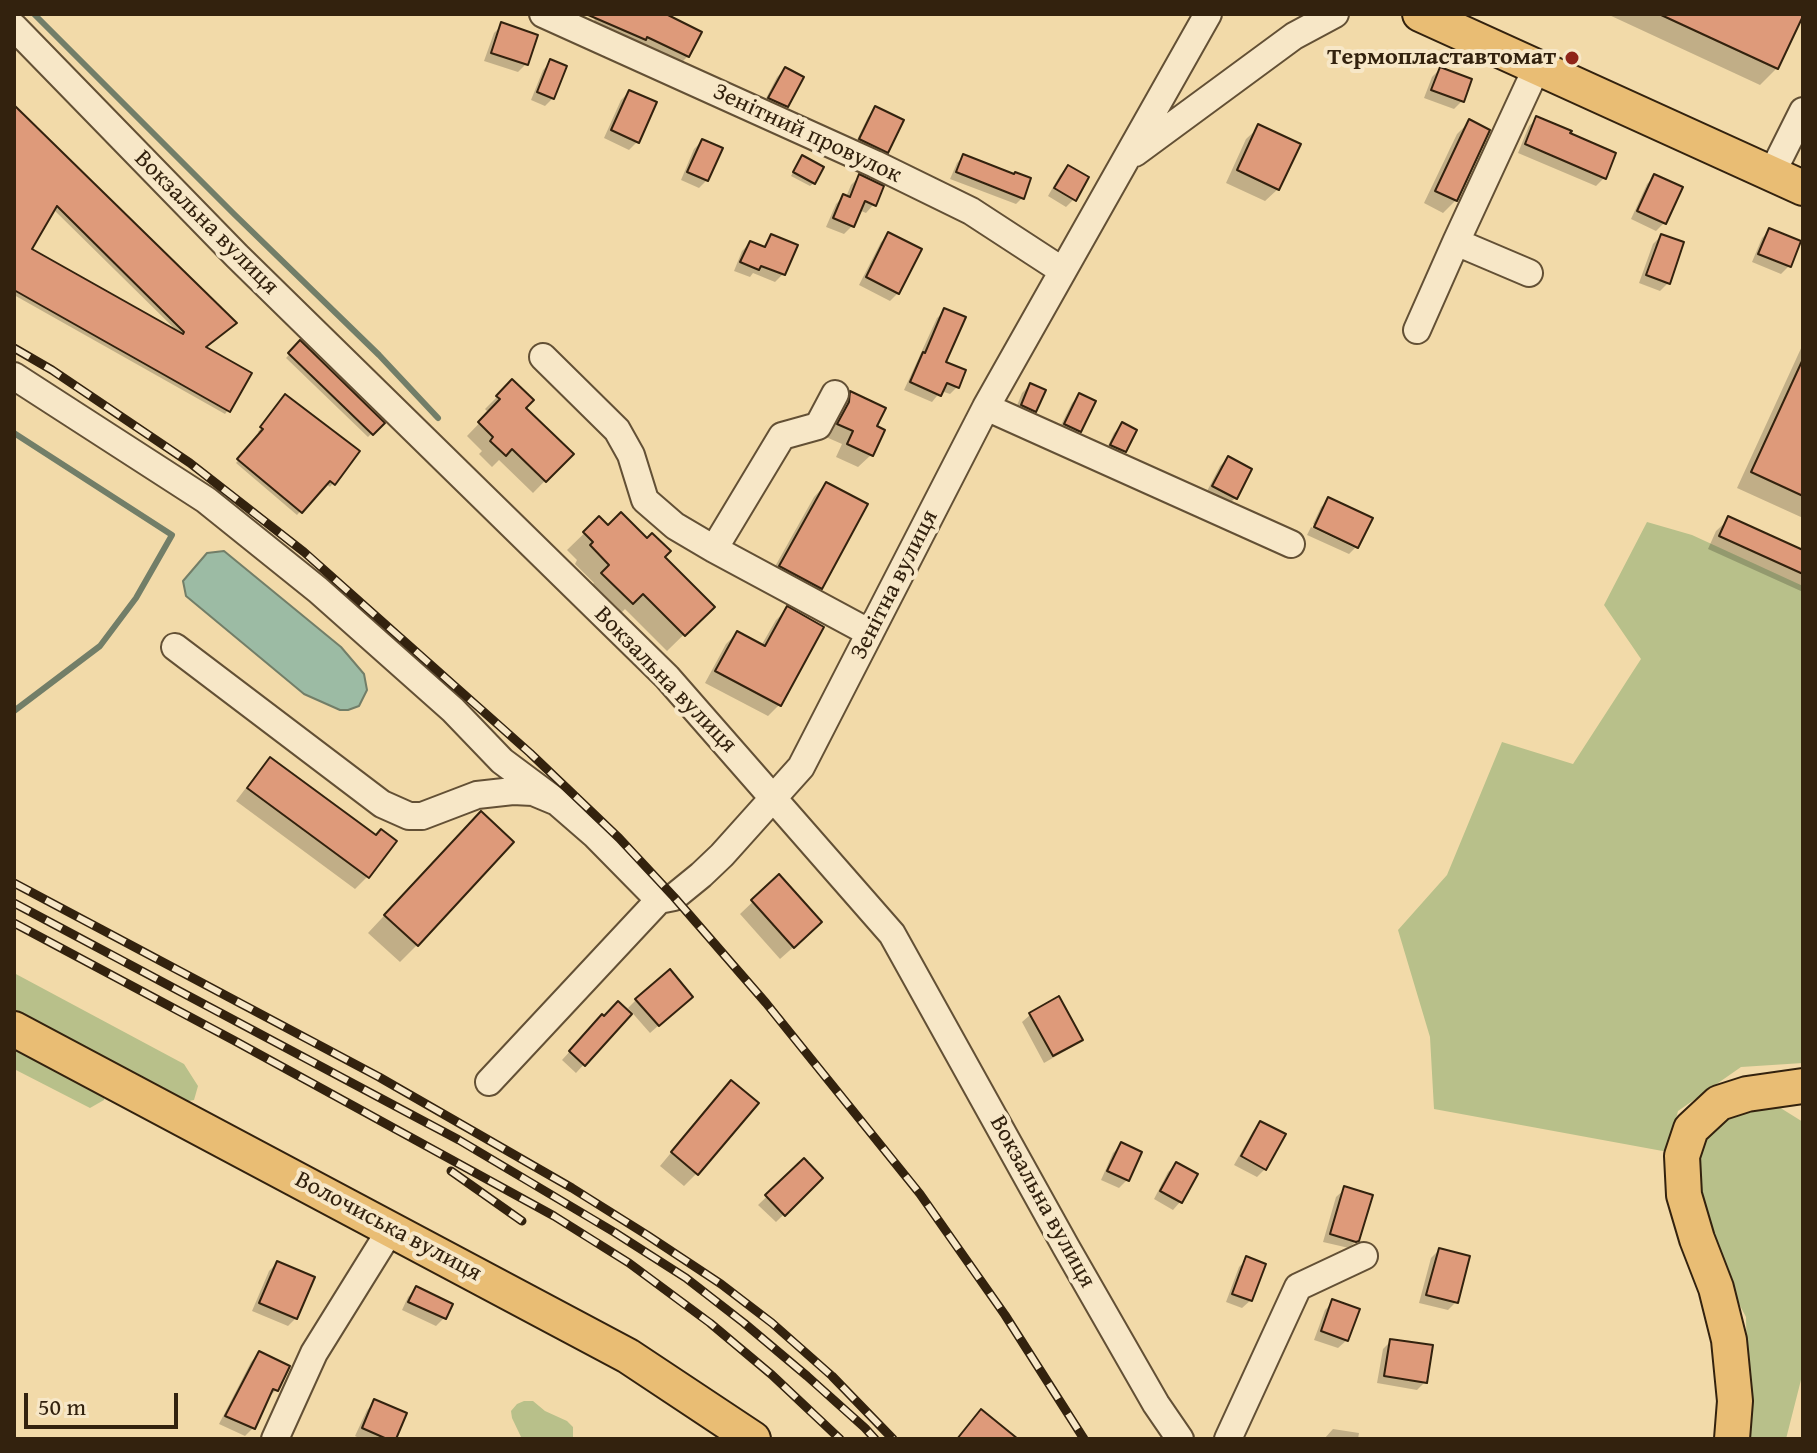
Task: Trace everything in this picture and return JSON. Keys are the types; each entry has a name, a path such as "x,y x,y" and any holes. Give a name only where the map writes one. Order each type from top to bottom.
{"main road":[{"path":"1420,14 1803,188"},
{"name":"Волочиська вулиця","path":"14,1029 628,1356 753,1439"},
{"path":"1732,1439 1735,1401 1729,1340 1716,1288 1684,1195 1682,1156 1691,1129 1719,1103 1747,1094 1794,1092"}],"street":[{"name":"Зенітний провулок","path":"543,14 875,164 971,211 1063,271"},
{"name":"Зенітна вулиця","path":"489,1082 659,900 674,897 701,875 801,767 986,407 1208,14"},
{"path":"1126,160 1298,25 1335,14"},
{"name":"Вокзальна вулиця","path":"14,27 237,256 667,677 892,934 1066,1247 1156,1404 1180,1439"},
{"path":"1417,330 1537,67"},
{"path":"1772,173 1803,111"},
{"path":"1456,242 1529,273"},
{"path":"543,357 617,430 631,455 645,500 675,526 870,633"},
{"path":"14,376 206,500 318,590 453,710 502,761 595,835 659,900"},
{"path":"714,549 782,436 818,426 835,394"},
{"path":"986,407 1291,544"},
{"path":"175,647 382,804 409,816 422,816 466,799 495,792 533,792 557,802"},
{"path":"275,1439 314,1353 391,1229"},
{"path":"1228,1439 1298,1287 1364,1256"}],"green space":[{"path":"1647,522 1692,535 1803,586 1803,1063 1741,1067 1678,1111 1668,1152 1434,1109 1430,1037 1398,930 1447,875 1502,742 1573,764 1641,659 1604,605"},
{"path":"14,973 184,1064 198,1086 194,1100 178,1103 14,1017"},
{"path":"14,1038 104,1084 104,1100 90,1108 14,1069"},
{"path":"1758,1103 1779,1107 1803,1122 1803,1372 1786,1439 1744,1439 1746,1317 1736,1298 1702,1199 1699,1167 1701,1142 1711,1124"},
{"path":"524,1401 533,1401 545,1411 567,1421 573,1427 573,1439 522,1439 511,1411"}],"shaded area":[{"path":"224,551 341,647 364,674 367,690 359,706 340,710 304,694 186,596 183,581 207,553"}],"building":[{"path":"586,14 666,14 702,32 689,57"},
{"path":"1659,14 1803,14 1803,16 1778,69"},
{"path":"501,22 538,35 528,65 491,53"},
{"path":"550,59 567,66 554,99 537,92"},
{"path":"785,67 804,77 788,107 768,98"},
{"path":"1440,67 1472,79 1464,102 1431,90"},
{"path":"629,90 657,102 639,143 611,130"},
{"path":"14,105 237,323 206,347 252,373 230,412 14,290","holes":["57,206 184,332 32,249"]},
{"path":"875,106 904,120 888,153 859,139"},
{"path":"1536,116 1616,153 1606,179 1525,144"},
{"path":"1469,119 1490,130 1457,201 1435,191"},
{"path":"1258,124 1301,144 1279,190 1237,170"},
{"path":"702,139 723,148 708,181 687,172"},
{"path":"963,154 1031,178 1024,199 956,172"},
{"path":"802,155 824,167 815,184 793,172"},
{"path":"1068,165 1089,177 1076,201 1054,188"},
{"path":"859,174 884,186 876,206 865,201 854,227 833,218 843,194 850,197"},
{"path":"1654,174 1683,187 1666,224 1637,211"},
{"path":"1769,228 1801,241 1791,267 1758,254"},
{"path":"888,232 922,249 899,294 866,277"},
{"path":"771,234 798,245 785,275 761,266 759,270 740,262 750,241 765,247"},
{"path":"1661,234 1684,242 1670,284 1646,275"},
{"path":"944,308 966,317 946,362 966,370 959,388 947,383 941,396 910,382"},
{"path":"300,340 385,423 373,435 288,353"},
{"path":"1803,359 1803,496 1751,472"},
{"path":"512,379 534,400 526,408 574,454 546,482 512,449 506,456 490,441 493,437 478,422 500,399 496,396"},
{"path":"1030,383 1046,390 1036,412 1021,405"},
{"path":"850,391 886,408 877,426 885,430 873,456 847,444 853,431 837,424 849,402"},
{"path":"1079,393 1096,401 1081,432 1064,424"},
{"path":"285,394 360,451 335,485 330,481 302,513 237,459 263,429 260,427"},
{"path":"1122,422 1137,430 1126,452 1110,445"},
{"path":"1228,456 1252,469 1237,499 1212,486"},
{"path":"826,482 868,504 822,589 779,566"},
{"path":"1328,497 1373,518 1358,548 1314,527"},
{"path":"621,512 647,538 652,533 671,551 665,557 715,607 685,636 643,594 633,604 601,573 609,565 590,545 593,542 583,532 599,516 608,525"},
{"path":"1728,516 1803,550 1803,574 1719,536"},
{"path":"787,606 824,627 781,706 715,671 737,631 765,646"},
{"path":"270,757 376,835 381,829 397,841 369,878 247,788"},
{"path":"481,811 514,842 418,946 384,915"},
{"path":"779,874 822,922 794,948 751,900"},
{"path":"670,969 693,997 659,1026 635,999"},
{"path":"1059,996 1083,1040 1053,1056 1029,1013"},
{"path":"618,1001 632,1014 585,1066 569,1051"},
{"path":"731,1080 759,1103 698,1175 671,1152"},
{"path":"1260,1121 1286,1134 1266,1170 1241,1156"},
{"path":"1121,1142 1142,1152 1129,1181 1107,1171"},
{"path":"804,1158 823,1178 785,1216 765,1195"},
{"path":"1176,1162 1198,1174 1182,1203 1160,1191"},
{"path":"1344,1186 1373,1195 1359,1241 1356,1242 1330,1234"},
{"path":"1439,1248 1470,1256 1458,1303 1426,1295"},
{"path":"1246,1256 1266,1264 1252,1301 1232,1294"},
{"path":"277,1261 315,1277 297,1319 259,1303"},
{"path":"416,1286 453,1304 446,1319 408,1302"},
{"path":"1332,1299 1360,1309 1348,1341 1321,1331"},
{"path":"1390,1339 1433,1345 1427,1383 1384,1376"},
{"path":"259,1351 290,1366 278,1391 273,1389 255,1429 225,1416"},
{"path":"374,1399 407,1413 396,1439 387,1439 362,1428"},
{"path":"981,1409 1018,1439 957,1439"}],"waterway":[{"path":"34,14 379,355 438,418"},
{"path":"14,433 172,535 136,598 100,646 14,711"}],"railway":[{"path":"14,348 190,463 304,552 530,753 619,838 766,1003 920,1194 1005,1315 1084,1439"},
{"path":"14,883 379,1077 647,1235 721,1284 772,1323 832,1376 893,1439"},
{"path":"14,903 459,1140 614,1232 686,1278 744,1323 875,1439"},
{"path":"14,923 554,1216 629,1263 710,1323 772,1375 840,1439"},
{"path":"451,1171 522,1221"}],"place":[{"name":"Термопластавтомат","path":"1572,58"}]}
